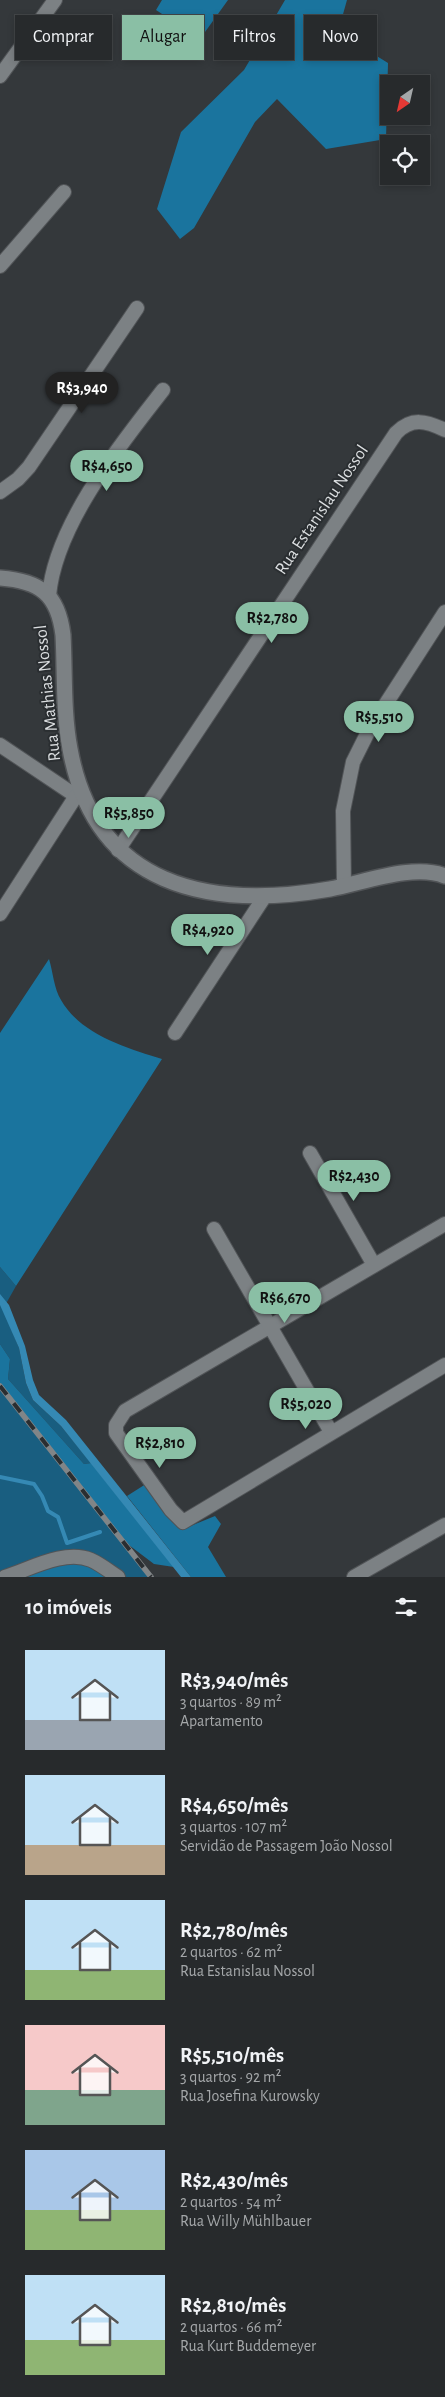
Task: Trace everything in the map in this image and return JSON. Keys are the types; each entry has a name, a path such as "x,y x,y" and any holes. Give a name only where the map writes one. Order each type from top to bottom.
{"street":[{"path":"0,76 55,0"},
{"path":"0,266 64,192"},
{"path":"0,492 18,479 29,467 137,308"},
{"path":"49,596 50,579 61,547 84,503 124,439 163,390"},
{"name":"Rua Estanislau Nossol","path":"118,850 396,433 404,425 413,421 424,422 445,430"},
{"name":"Rua Mathias Nossol","path":"0,578 26,581 41,588 55,604 62,622 67,732 79,794 99,827 118,850 155,875 197,891 228,895 265,896 344,886 417,871 445,876"},
{"path":"344,886 343,811 353,762 369,730 445,612"},
{"path":"0,745 79,794 0,914"},
{"path":"175,1033 265,896"},
{"path":"310,1153 374,1265"},
{"path":"445,1224 125,1412 116,1425 116,1433 171,1510 182,1522 445,1365"},
{"path":"214,1229 331,1432"},
{"path":"354,1577 445,1525"},
{"path":"5,1577 64,1557 91,1560 118,1577"}],"shaded area":[{"path":"162,0 228,0 217,15 214,15 214,20 204,33 204,15 164,15 156,10"},
{"path":"285,0 347,0 343,15 304,15 304,60 377,60 377,56 388,63 388,75 380,75 380,125 386,125 386,135 380,135 380,140 326,149 277,99 255,122 194,228 180,239 157,209 181,132 244,70 250,60 294,60 294,15 276,15"},
{"path":"49,959 59,996 80,1022 120,1045 162,1059 16,1286 0,1267 0,1033"},
{"path":"0,1267 16,1286 3,1309 19,1348 26,1383 33,1400 61,1426 91,1463 84,1464 8,1379 10,1359 0,1344"},
{"path":"0,1294 9,1305 25,1346 33,1380 39,1395 66,1420 191,1577 181,1577 61,1426 33,1400 26,1383 19,1348 0,1305"},
{"path":"0,1344 10,1359 8,1379 84,1464 91,1463 174,1567 154,1564 113,1533 0,1389"},
{"path":"0,1389 149,1577 0,1577"},
{"path":"149,1482 188,1527 215,1516 221,1524 208,1547 226,1577 191,1577 127,1496"},
{"path":"64,1557 117,1577 5,1577"}],"waterway":[{"path":"0,1477 34,1484 42,1496 48,1511 58,1517 67,1543 100,1532"}],"railway":[{"path":"0,1386 151,1577"}]}
